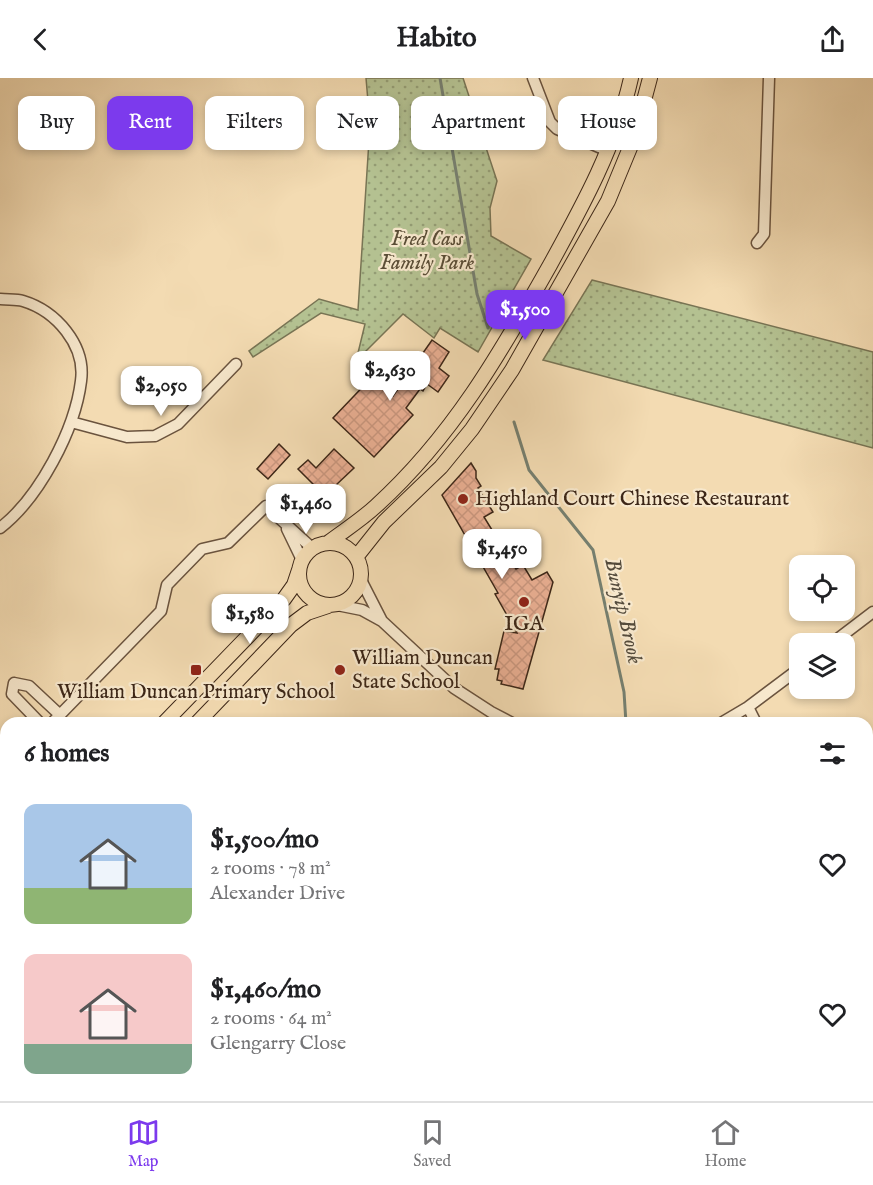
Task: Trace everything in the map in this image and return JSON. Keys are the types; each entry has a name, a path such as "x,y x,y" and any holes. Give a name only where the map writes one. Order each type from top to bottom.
{"main road":[{"path":"170,717 284,599 294,585 301,565 312,548 328,542 376,506 421,461 475,392 525,310 583,206 608,151 631,78"},
{"path":"357,556 384,522 441,466 472,429 512,370 608,201 634,138 650,78"},
{"path":"203,717 291,625 306,613 350,598 357,590 362,580 362,570 357,556 344,545 328,542"},
{"path":"301,565 300,581 308,596 317,603 333,605"}],"street":[{"path":"533,78 550,122 557,129 608,151"},
{"path":"757,243 764,234 770,78"},
{"path":"0,299 20,300 43,310 65,330 74,344 80,363 81,381 71,422 43,481 22,509 0,528"},
{"path":"71,422 127,437 155,436 178,424 236,364"},
{"path":"58,717 161,611 167,585 202,549 228,543 266,506 312,548"},
{"path":"284,523 301,565"},
{"path":"362,580 382,621"},
{"path":"333,605 362,610 382,621 454,688 501,717"},
{"path":"845,633 873,612"},
{"path":"732,717 789,676"},
{"path":"34,717 12,694 14,683 29,686 54,717"},
{"path":"748,707 753,717"}],"green space":[{"name":"Fred Cass Family Park","path":"366,78 463,78 469,96 411,96 411,150 487,150 497,181 490,208 491,236 531,259 478,352 440,328 434,338 403,314 363,354 358,353 365,324 321,313 253,357 249,351 319,299 358,310 368,150 399,150 399,96 368,96"},
{"path":"592,280 873,352 873,448 543,360"}],"building":[{"path":"432,340 449,352 439,368 449,376 438,392 427,384 423,391 420,389 406,408 413,415 374,457 333,418 373,376 393,396"},
{"path":"279,444 290,455 268,479 257,469"},
{"path":"334,449 354,468 336,485 342,492 331,502 298,469 308,460 316,468"},
{"path":"471,463 481,486 478,488 493,512 484,517 516,569 523,565 532,580 547,572 553,582 523,689 501,684 502,681 497,680 499,669 495,669 504,631 517,633 495,594 498,593 442,495"}],"waterway":[{"name":"Bunyip Brook","path":"440,78 477,294 488,328"},
{"name":"Bunyip Brook","path":"514,422 529,470 593,550 624,692 626,717"}],"place":[{"name":"Highland Court Chinese Restaurant","path":"463,499"},
{"name":"IGA","path":"524,602"},
{"name":"William Duncan Primary School","path":"196,670"},
{"name":"William Duncan State School","path":"340,670"}]}
